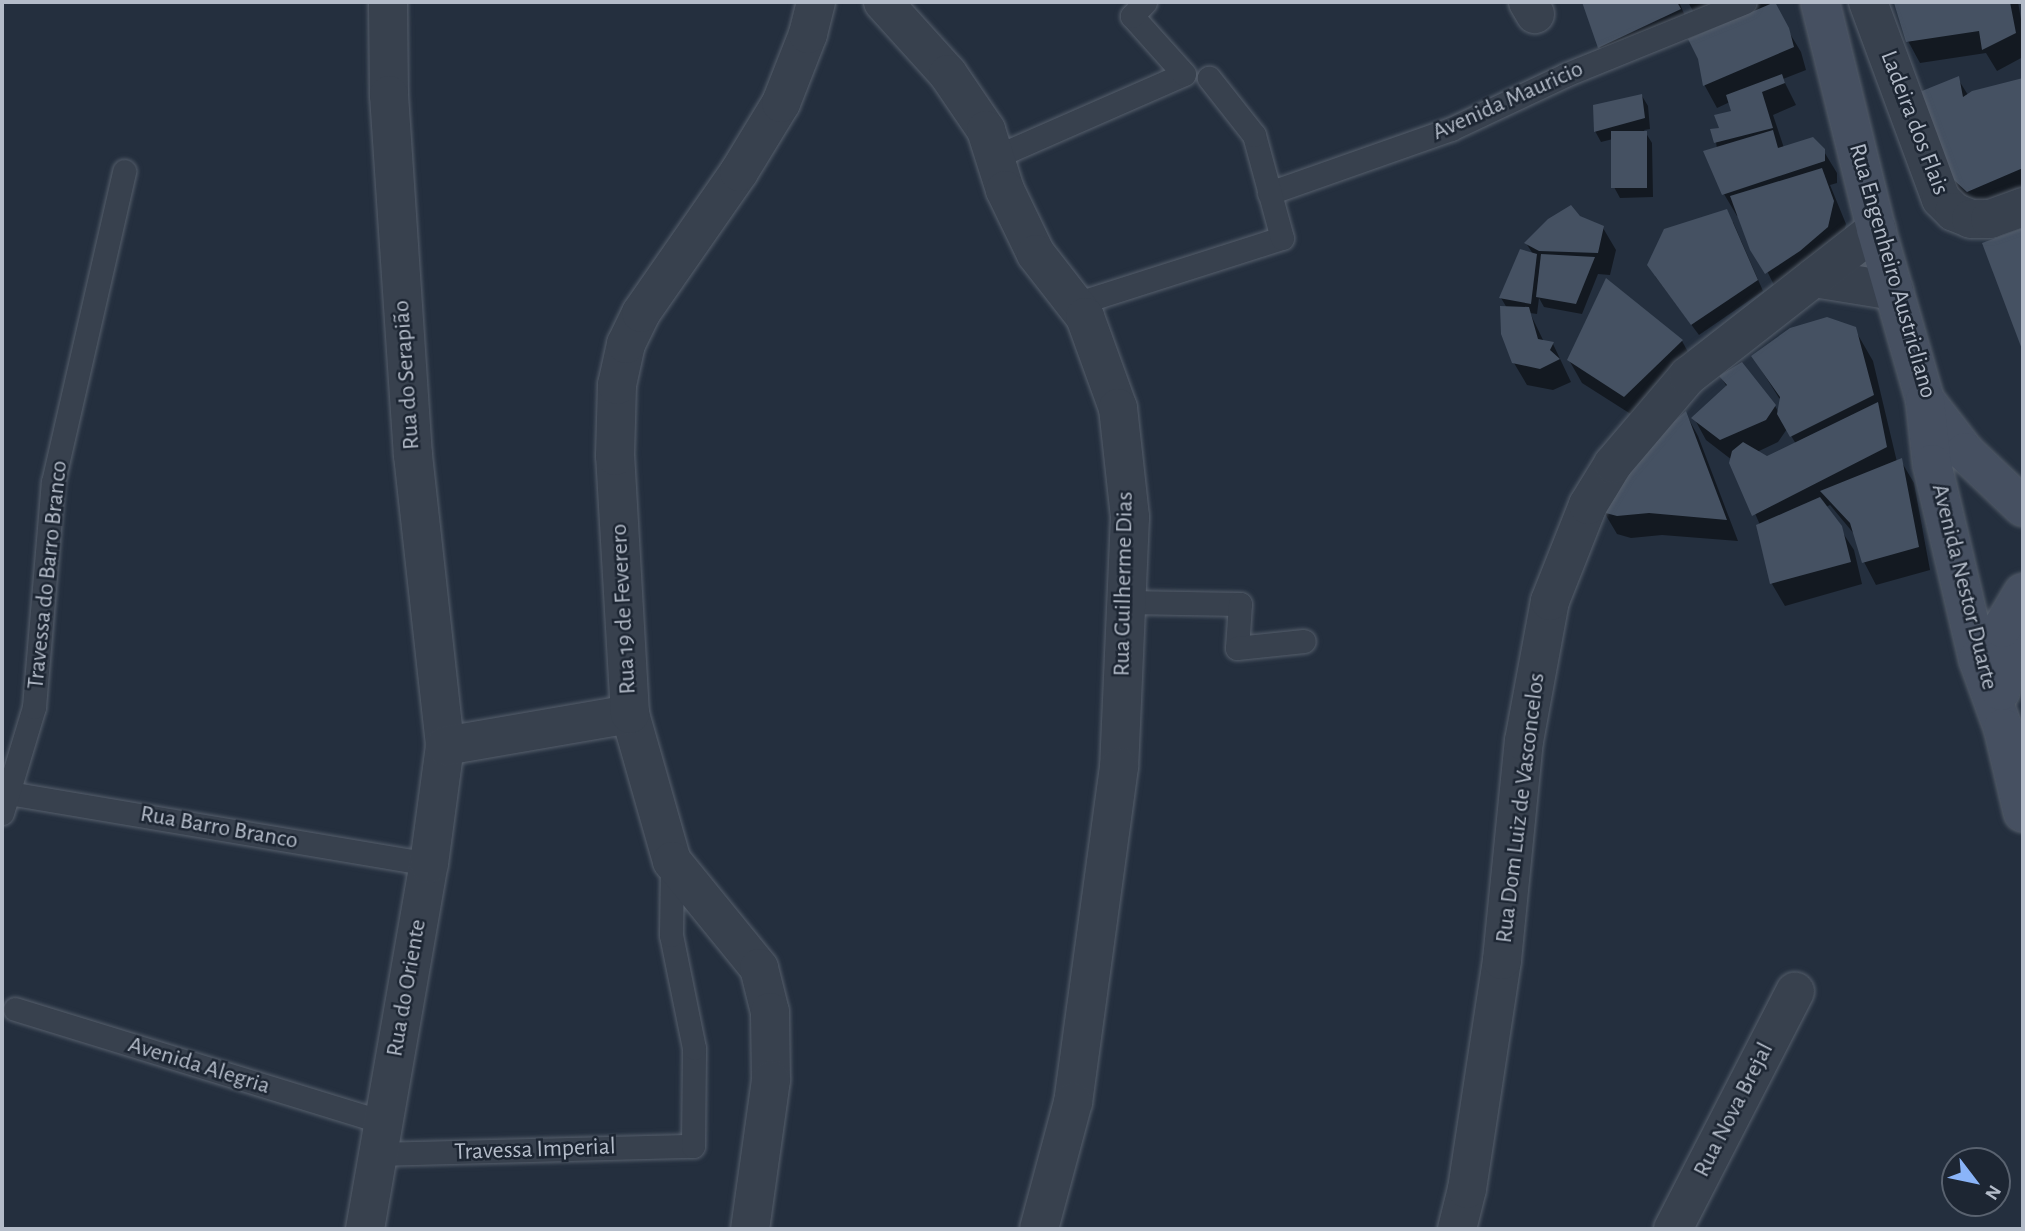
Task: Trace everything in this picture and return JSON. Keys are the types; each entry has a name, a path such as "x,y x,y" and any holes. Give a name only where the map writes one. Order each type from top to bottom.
{"main road":[{"name":"Rua Engenheiro Austricliano","path":"1820,2 1876,229 1925,400 1965,452 2023,506"},
{"name":"Avenida Nestor Duarte","path":"1925,400 1932,464 1978,659 2003,728 2023,813"},
{"path":"2003,728 1999,655 2002,628 2023,593"}],"street":[{"name":"Rua do Serapião","path":"388,2 389,95 413,455 445,746"},
{"name":"Rua 19 de Feverero","path":"750,1229 771,1080 770,1012 759,968 672,861 630,714 615,456 617,385 626,344 641,313 739,172 781,103 808,34 816,2"},
{"name":"Rua Guilherme Dias","path":"883,2 948,74 986,130 1005,190 1036,254 1085,317 1118,408 1130,517 1119,767 1102,908 1073,1102 1039,1229"},
{"name":"Ladeira dos Flais","path":"1868,2 1941,199 1954,212 1971,219 1990,219 2023,207"},
{"name":"Rua Dom Luiz de Vasconcelos","path":"1457,1229 1467,1189 1503,960 1524,741 1550,601 1588,505 1612,464 1688,376 1876,229"},
{"path":"1814,278 1894,291"},
{"path":"445,746 630,714"},
{"name":"Rua do Oriente","path":"365,1229 429,864 445,746"},
{"name":"Rua Nova Brejal","path":"1673,1229 1795,992"}],"lane":[{"name":"Avenida Mauricio","path":"1269,193 1451,129 1565,75 1745,2"},
{"path":"995,157 1184,74 1139,9"},
{"path":"1075,304 1282,239 1254,135 1209,78"},
{"name":"Travessa do Barro Branco","path":"5,803 34,707 53,482 124,171"},
{"path":"1127,602 1240,604 1237,648 1304,641"},
{"name":"Rua Barro Branco","path":"5,803 429,864"},
{"name":"Travessa Imperial","path":"381,1138 693,1146 694,1048 671,935 672,861"},
{"name":"Avenida Alegria","path":"15,1009 381,1138"}],"building":[{"path":"1582,2 1677,2 1681,9 1598,48"},
{"path":"1775,2 1789,28 1794,47 1703,86 1698,59 1688,39"},
{"path":"2010,2 2016,33 1982,50 1979,31 1906,42 1894,3"},
{"path":"1782,74 1785,83 1762,92 1773,128 1714,143 1710,129 1719,128 1714,115 1731,111 1726,95"},
{"path":"1959,76 1963,97 1972,91 2023,78 2023,168 1967,192 1943,170 1912,95"},
{"path":"1642,94 1645,118 1594,132 1593,105"},
{"path":"1773,130 1778,148 1813,137 1825,149 1825,161 1722,195 1703,151"},
{"path":"1611,131 1647,131 1647,188 1611,188"},
{"path":"1822,168 1834,201 1828,227 1800,251 1765,274 1750,250 1730,196"},
{"path":"1571,205 1580,216 1604,226 1598,253 1539,251 1524,243 1548,219"},
{"path":"1727,209 1758,280 1691,325 1647,265 1664,229"},
{"path":"2023,228 2023,352 1982,243"},
{"path":"1520,249 1537,254 1531,304 1499,298"},
{"path":"1541,254 1595,257 1576,304 1536,297"},
{"path":"1606,278 1683,340 1624,397 1567,360"},
{"path":"1500,306 1529,307 1538,339 1554,342 1550,350 1560,359 1540,369 1512,363 1501,334"},
{"path":"1827,317 1856,327 1874,395 1790,437 1777,414 1780,397 1751,356 1790,328"},
{"path":"1742,362 1776,405 1766,420 1720,440 1691,418 1727,385 1719,376"},
{"path":"1878,402 1887,447 1752,516 1729,463 1732,451 1743,442 1767,456"},
{"path":"1686,411 1727,520 1649,513 1617,516 1602,512 1634,456"},
{"path":"1902,458 1919,547 1862,563 1850,523 1820,491"},
{"path":"1820,497 1842,526 1851,562 1770,584 1756,525"}]}
